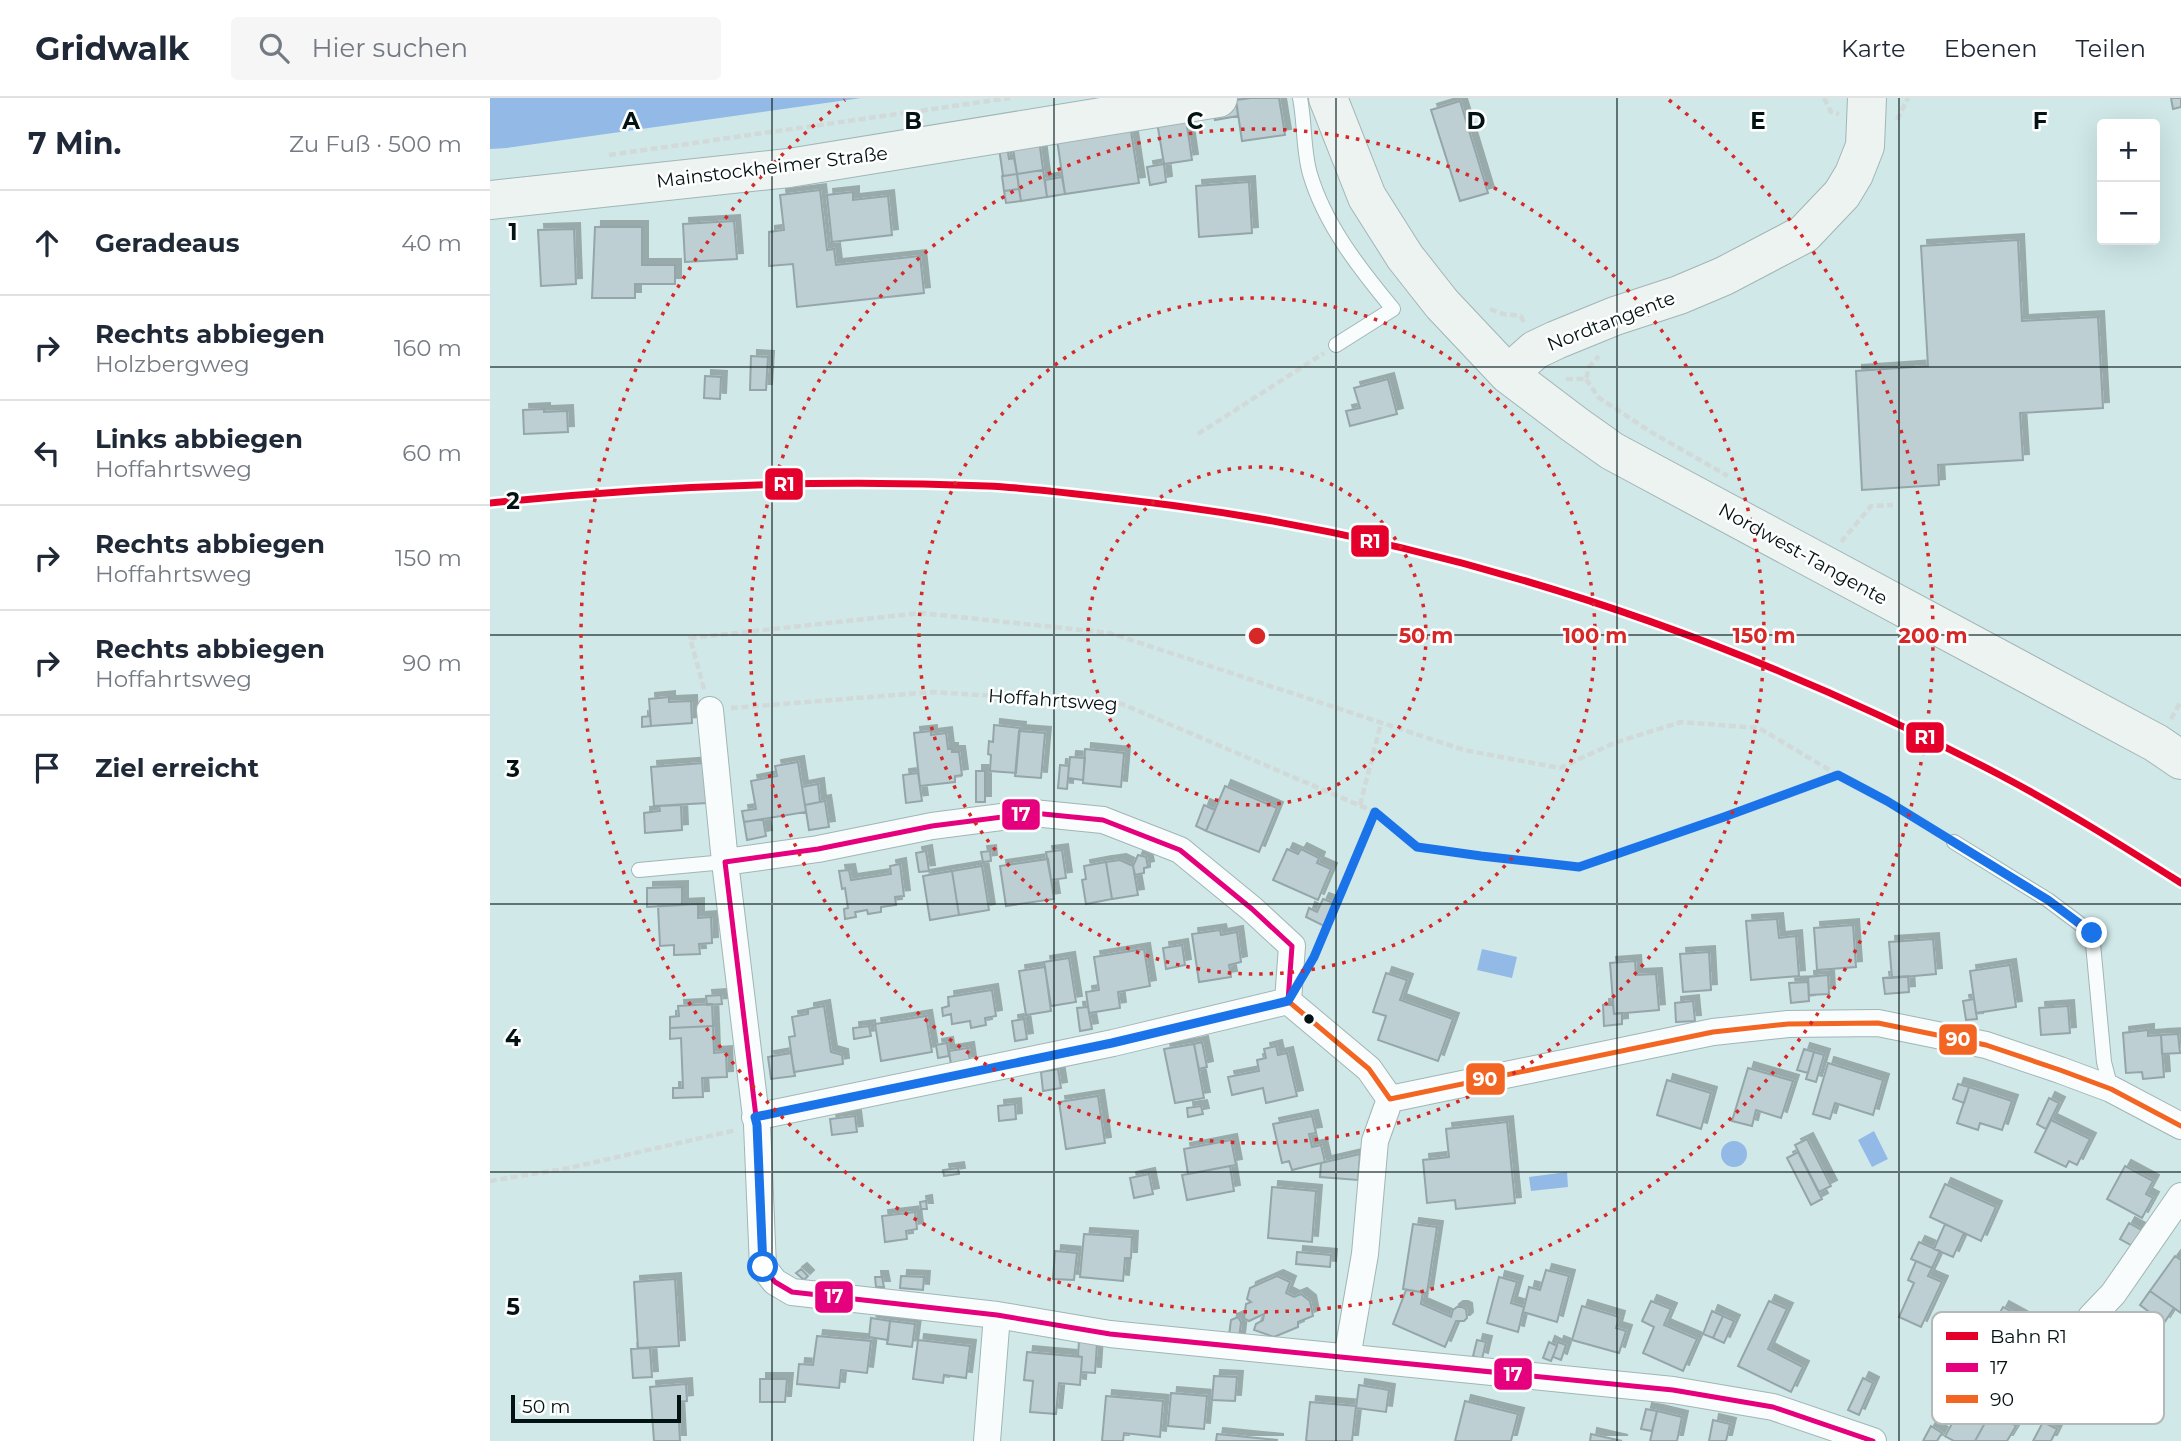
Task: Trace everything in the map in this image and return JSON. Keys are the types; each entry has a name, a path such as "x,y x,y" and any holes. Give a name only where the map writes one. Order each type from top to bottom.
{"main road":[{"name":"Mainstockheimer Straße","path":"490,200 789,168 1218,98"},
{"path":"1328,98 1367,197 1405,257 1442,304 1522,362"},
{"name":"Nordtangente","path":"1522,362 1615,316 1713,281 1804,234 1842,194 1854,173 1865,146 1867,98"},
{"name":"Nordwest-Tangente","path":"1522,362 1574,424 1612,451 2156,743 2181,760"}],"street":[{"path":"710,710 756,1121 763,1267 775,1282 792,1292 997,1315 1110,1334 1672,1390 1773,1407 1823,1433 1873,1441"},
{"path":"725,862 818,849 932,826 1033,813 1103,820 1180,850 1292,946 1288,1001"},
{"path":"1288,1001 1369,1069 1390,1099"},
{"path":"756,1121 1112,1043 1288,1001"},
{"path":"1390,1099 1713,1032 1788,1024 1878,1023 1986,1045 2111,1089 2181,1126"},
{"path":"1347,1358 1365,1254 1375,1141 1390,1099"},
{"path":"2096,1312 2113,1294 2181,1196"},
{"path":"987,1441 997,1315"}],"lane":[{"path":"1300,98 1310,173 1325,211 1349,253 1393,309 1336,345"},
{"path":"1954,842 2048,900 2092,933 2104,1062 2111,1089"},
{"path":"639,870 725,862"}],"path":[{"path":"604,155 1010,98"},
{"path":"1893,131 1908,98"},
{"path":"1484,306 1503,314 1521,316 1522,362"},
{"path":"1198,434 1336,345"},
{"path":"1562,379 1586,379 1589,367 1600,355"},
{"path":"1825,566 1848,532 1871,506 1893,505"},
{"path":"710,710 690,638 921,612 1110,633 1464,750 1560,768 1614,743 1681,722 1759,728 1954,842"},
{"name":"Hoffahrtsweg","path":"710,710 933,692 1122,704 1375,812 1417,847 1579,867 1838,775"},
{"path":"1360,805 1381,723"},
{"path":"1314,957 1375,812"},
{"path":"490,1181 569,1168 756,1121"}],"water":[{"path":"490,98 861,98 490,149"},
{"path":"1482,949 1517,957 1512,978 1477,970"},
{"path":"1874,1131 1888,1159 1872,1167 1858,1140"},
{"path":"1734,1141 1743,1145 1747,1154 1743,1163 1734,1167 1725,1163 1721,1154 1725,1145"},
{"path":"1567,1172 1568,1187 1531,1191 1529,1177"}],"building":[{"path":"1279,98 1285,135 1242,141 1236,100"},
{"path":"2171,98 2181,98 2181,107 2173,109"},
{"path":"1236,100 1238,116 1215,120 1212,104"},
{"path":"1460,101 1488,193 1460,201 1431,110"},
{"path":"1184,105 1192,160 1164,164 1155,110"},
{"path":"1055,126 1131,131 1139,183 1065,194"},
{"path":"1038,131 1043,170 1017,174 1011,136"},
{"path":"1006,140 1009,159 1014,158 1017,174 1003,176 998,141"},
{"path":"1164,164 1166,182 1150,185 1147,167"},
{"path":"1043,170 1047,197 1021,201 1017,174"},
{"path":"1017,174 1019,189 1004,191 1002,176"},
{"path":"1062,177 1065,194 1047,197 1045,180"},
{"path":"1249,182 1252,233 1199,237 1196,186"},
{"path":"1019,189 1021,201 1006,203 1004,191"},
{"path":"820,190 827,250 834,249 836,265 920,256 924,293 797,307 793,264 769,266 769,232 784,230 780,195"},
{"path":"853,192 853,200 888,196 892,235 832,242 827,195"},
{"path":"734,221 737,259 685,262 683,224"},
{"path":"595,227 642,227 642,265 675,265 675,284 635,284 635,298 592,298"},
{"path":"574,229 576,284 541,286 538,230"},
{"path":"2018,240 2022,321 2098,317 2103,408 2020,413 2023,460 1938,465 1939,485 1862,490 1856,371 1928,366 1921,246"},
{"path":"751,356 768,357 766,390 750,390"},
{"path":"705,376 721,377 720,399 704,398"},
{"path":"1388,379 1397,414 1350,426 1346,411 1360,408 1354,388"},
{"path":"544,409 544,412 567,411 568,432 524,434 523,410"},
{"path":"669,697 669,702 691,701 692,723 651,726 649,699"},
{"path":"650,716 651,726 642,727 642,717"},
{"path":"994,725 1020,728 1016,773 990,771 989,741 993,742"},
{"path":"931,731 931,735 946,733 948,749 959,752 962,775 955,776 955,782 920,786 914,733"},
{"path":"1019,731 1045,733 1041,778 1015,776"},
{"path":"1085,749 1124,753 1121,787 1083,783"},
{"path":"1070,757 1085,758 1083,780 1068,778"},
{"path":"798,762 806,812 744,822 742,811 756,809 751,781 777,776 775,766"},
{"path":"704,763 707,803 654,806 651,767"},
{"path":"1060,765 1069,766 1067,789 1058,788"},
{"path":"976,771 985,771 985,802 976,802"},
{"path":"918,773 922,801 906,803 903,775"},
{"path":"818,784 820,802 805,805 802,787"},
{"path":"1225,786 1277,808 1259,852 1206,831"},
{"path":"825,801 829,827 809,830 805,805"},
{"path":"681,805 682,830 645,833 644,813 660,811 659,806"},
{"path":"1204,805 1215,810 1206,831 1196,826"},
{"path":"763,819 766,836 747,840 744,822"},
{"path":"1287,849 1298,854 1301,849 1319,858 1317,863 1331,869 1318,900 1273,880"},
{"path":"1062,850 1066,878 1051,880 1046,852"},
{"path":"926,851 929,871 919,872 916,853"},
{"path":"990,851 991,861 983,862 981,852"},
{"path":"1138,855 1146,857 1148,867 1144,868 1144,873 1135,875 1133,866"},
{"path":"1048,859 1054,899 1006,906 1000,866"},
{"path":"1120,860 1133,866 1138,895 1112,899 1106,862"},
{"path":"1106,862 1112,899 1086,904 1082,880 1086,879 1084,866"},
{"path":"900,864 904,896 895,897 896,905 881,907 881,912 855,912 856,917 845,919 844,909 848,908 839,871 849,870 851,880 891,874 890,866"},
{"path":"982,866 989,910 959,915 952,871"},
{"path":"952,871 959,915 930,920 923,876"},
{"path":"682,887 682,905 647,907 647,888"},
{"path":"1323,899 1334,903 1324,926 1306,917 1309,908 1317,912"},
{"path":"698,904 698,918 711,917 712,943 699,944 700,954 674,955 674,945 660,946 658,906"},
{"path":"1777,919 1779,938 1796,936 1799,976 1751,980 1746,921"},
{"path":"1853,925 1856,967 1817,970 1814,928"},
{"path":"1220,930 1221,935 1237,932 1241,962 1229,965 1231,977 1199,982 1192,934"},
{"path":"1933,939 1936,974 1892,978 1889,942"},
{"path":"1182,945 1185,965 1166,969 1163,948"},
{"path":"1144,949 1150,986 1118,992 1120,1008 1089,1013 1086,992 1099,990 1094,957"},
{"path":"1709,952 1711,990 1683,992 1680,954"},
{"path":"1069,958 1076,1002 1051,1006 1044,962"},
{"path":"1635,961 1636,975 1656,974 1659,1010 1614,1014 1610,963"},
{"path":"2010,965 2016,1007 1976,1013 1970,971"},
{"path":"1045,967 1051,1011 1026,1015 1019,971"},
{"path":"1386,973 1407,980 1400,1000 1453,1019 1438,1061 1378,1040 1386,1016 1373,1012"},
{"path":"1828,975 1829,994 1809,995 1808,977"},
{"path":"1908,976 1909,992 1885,994 1883,978"},
{"path":"1808,982 1809,1001 1791,1003 1789,983"},
{"path":"992,990 996,1016 985,1018 986,1025 971,1028 970,1021 952,1024 951,1014 943,1016 942,1008 949,1006 948,997"},
{"path":"721,995 722,1004 707,1005 706,996"},
{"path":"1974,999 1977,1019 1966,1020 1963,1001"},
{"path":"1693,1001 1695,1021 1676,1022 1675,1003"},
{"path":"712,1004 713,1026 670,1028 670,1017 679,1016 678,1006"},
{"path":"1603,1005 1613,1005 1614,1014 1622,1013 1622,1024 1604,1026"},
{"path":"824,1006 831,1052 842,1055 843,1064 794,1072 789,1037 795,1036 792,1017 808,1014 808,1009"},
{"path":"2068,1006 2070,1033 2041,1035 2039,1008"},
{"path":"1088,1007 1092,1029 1080,1031 1077,1008"},
{"path":"926,1016 932,1052 881,1061 875,1024"},
{"path":"1024,1019 1027,1039 1015,1041 1012,1021"},
{"path":"713,1026 714,1053 726,1052 727,1077 702,1078 703,1097 673,1098 673,1088 683,1088 681,1038 670,1039 670,1028"},
{"path":"869,1026 871,1036 854,1039 853,1028"},
{"path":"2148,1030 2148,1036 2161,1035 2164,1077 2143,1079 2142,1072 2126,1073 2123,1033"},
{"path":"2178,1034 2180,1053 2162,1054 2161,1035"},
{"path":"1202,1042 1207,1067 1199,1069 1194,1044"},
{"path":"947,1043 949,1056 938,1058 936,1045"},
{"path":"1194,1044 1204,1098 1175,1103 1164,1049"},
{"path":"1276,1046 1278,1055 1287,1053 1297,1096 1266,1103 1263,1088 1232,1095 1228,1077 1259,1071 1257,1060 1266,1058 1264,1049"},
{"path":"968,1048 970,1062 951,1065 949,1051"},
{"path":"1804,1049 1814,1052 1808,1073 1797,1070"},
{"path":"1814,1052 1824,1055 1816,1082 1806,1079"},
{"path":"791,1053 795,1076 771,1079 768,1057"},
{"path":"1828,1063 1883,1080 1873,1115 1835,1103 1830,1119 1813,1114"},
{"path":"1748,1068 1793,1081 1781,1118 1756,1110 1752,1126 1732,1121"},
{"path":"1058,1069 1061,1088 1043,1091 1041,1072"},
{"path":"1667,1080 1711,1093 1701,1129 1657,1115"},
{"path":"1958,1084 1969,1087 1964,1103 1953,1099"},
{"path":"1969,1087 2012,1101 2002,1130 1980,1123 1978,1130 1957,1123"},
{"path":"1098,1096 1105,1143 1066,1149 1059,1102"},
{"path":"2049,1098 2059,1103 2046,1129 2037,1124"},
{"path":"1015,1104 1016,1119 999,1121 998,1106"},
{"path":"1201,1106 1203,1114 1188,1117 1187,1108"},
{"path":"855,1116 857,1132 832,1135 830,1119"},
{"path":"1312,1116 1316,1133 1309,1134 1312,1147 1321,1145 1325,1162 1292,1170 1289,1161 1282,1163 1273,1124"},
{"path":"2051,1120 2090,1139 2077,1165 2069,1161 2066,1167 2035,1152"},
{"path":"1507,1122 1515,1203 1456,1209 1455,1200 1427,1203 1423,1160 1449,1157 1446,1129"},
{"path":"1807,1139 1831,1186 1819,1192 1795,1145"},
{"path":"1231,1140 1236,1165 1188,1174 1184,1149"},
{"path":"1798,1152 1822,1199 1811,1205 1787,1158"},
{"path":"1360,1154 1358,1180 1320,1177 1321,1163"},
{"path":"1230,1166 1234,1191 1187,1200 1182,1175"},
{"path":"2125,1166 2153,1181 2146,1194 2153,1198 2142,1218 2107,1199"},
{"path":"958,1168 959,1174 944,1176 943,1170"},
{"path":"1149,1174 1153,1194 1134,1198 1130,1178"},
{"path":"1945,1184 1996,1207 1981,1241 1930,1217"},
{"path":"1272,1187 1316,1191 1312,1242 1268,1238"},
{"path":"926,1201 927,1209 921,1209 920,1202"},
{"path":"915,1212 917,1229 906,1231 907,1239 885,1242 882,1216"},
{"path":"2129,1223 2145,1232 2136,1248 2120,1239"},
{"path":"1413,1224 1437,1227 1427,1293 1403,1289"},
{"path":"1945,1224 1964,1233 1953,1257 1934,1249"},
{"path":"1084,1234 1132,1237 1131,1258 1125,1258 1123,1281 1080,1277"},
{"path":"1919,1242 1940,1251 1932,1268 1911,1259"},
{"path":"1055,1251 1077,1253 1074,1280 1053,1279"},
{"path":"1297,1252 1331,1255 1330,1267 1296,1264"},
{"path":"2175,1256 2181,1260 2181,1313 2150,1291"},
{"path":"1916,1261 1932,1268 1928,1276 1942,1282 1921,1327 1899,1317 1914,1283 1908,1280"},
{"path":"801,1269 808,1276 804,1280 796,1273"},
{"path":"1546,1270 1569,1276 1557,1322 1523,1312 1529,1287 1540,1290"},
{"path":"901,1276 924,1277 923,1290 900,1288"},
{"path":"1277,1276 1290,1282 1286,1293 1294,1297 1301,1294 1310,1301 1313,1316 1298,1322 1298,1327 1274,1337 1254,1330 1256,1324 1263,1320 1264,1314 1249,1321 1244,1318 1246,1304 1251,1302 1247,1299 1250,1288"},
{"path":"875,1277 882,1277 884,1287 876,1287"},
{"path":"1499,1277 1517,1282 1511,1303 1524,1307 1518,1332 1487,1323"},
{"path":"675,1279 679,1346 638,1348 634,1282"},
{"path":"1406,1290 1423,1292 1421,1304 1451,1317 1457,1307 1466,1309 1467,1318 1464,1321 1456,1321 1445,1347 1393,1324"},
{"path":"2150,1291 2174,1308 2164,1323 2164,1312 2149,1312 2140,1305"},
{"path":"1651,1301 1671,1309 1664,1325 1697,1339 1683,1371 1643,1353 1654,1327 1642,1321"},
{"path":"1769,1301 1787,1309 1768,1349 1803,1367 1791,1392 1738,1366"},
{"path":"1582,1306 1619,1317 1616,1328 1626,1331 1619,1353 1572,1340"},
{"path":"1712,1311 1723,1316 1713,1338 1703,1334"},
{"path":"1723,1316 1734,1321 1724,1343 1713,1338"},
{"path":"1238,1317 1241,1322 1239,1339 1228,1343 1231,1320"},
{"path":"871,1318 890,1321 888,1340 869,1337"},
{"path":"890,1321 915,1324 912,1347 887,1344"},
{"path":"817,1336 871,1341 867,1373 841,1370 839,1388 797,1384 799,1364 813,1365"},
{"path":"918,1340 970,1346 966,1378 944,1375 943,1383 913,1379"},
{"path":"1477,1340 1486,1342 1482,1359 1473,1356"},
{"path":"1079,1341 1097,1343 1095,1373 1081,1372"},
{"path":"1549,1342 1557,1346 1551,1361 1543,1358"},
{"path":"1558,1342 1566,1345 1561,1360 1553,1357"},
{"path":"650,1348 652,1377 633,1378 631,1349"},
{"path":"1027,1352 1082,1357 1080,1385 1059,1383 1056,1414 1030,1412 1033,1381 1024,1380"},
{"path":"1214,1376 1237,1377 1235,1401 1212,1400"},
{"path":"1863,1378 1873,1383 1859,1415 1848,1410"},
{"path":"760,1379 787,1379 785,1402 760,1402"},
{"path":"686,1384 687,1401 678,1402 680,1441 654,1441 650,1387"},
{"path":"1359,1385 1389,1390 1386,1412 1356,1408"},
{"path":"1171,1393 1207,1396 1204,1429 1168,1426"},
{"path":"1106,1396 1163,1401 1160,1437 1124,1433 1123,1441 1102,1441"},
{"path":"1465,1401 1518,1414 1511,1441 1455,1441"},
{"path":"1310,1402 1356,1406 1352,1441 1306,1441"},
{"path":"1646,1409 1657,1411 1652,1431 1641,1429"},
{"path":"1657,1411 1682,1417 1677,1441 1650,1441"},
{"path":"1713,1420 1730,1424 1726,1441 1709,1441"},
{"path":"1952,1424 1984,1424 1975,1441 1954,1441 1945,1436"},
{"path":"1984,1424 2016,1426 2007,1441 1975,1441"},
{"path":"2042,1424 2057,1429 2051,1441 2033,1441"},
{"path":"1931,1426 1942,1433 1937,1441 1923,1441"},
{"path":"1217,1434 1277,1440 1277,1441 1216,1441"},
{"path":"1591,1434 1622,1441 1590,1441"}],"rail line":[{"name":"R1","path":"490,503 676,488 863,483 987,486 1120,499 1235,515 1349,536 1461,563 1572,595 1681,633 1788,675 1894,722 1998,774 2068,813 2181,883"}],"transit line":[{"name":"17","path":"1288,1001 1292,946 1180,850 1103,820 1033,813 932,826 818,849 725,862 757,1125 763,1267 775,1282 792,1292 997,1315 1110,1334 1673,1390 1773,1407 1873,1441"},
{"name":"90","path":"1288,1001 1369,1069 1390,1099 1713,1032 1788,1024 1878,1023 1986,1045 2060,1070 2111,1089 2181,1126"}],"route":[{"path":"763,1267 755,1117 1112,1043 1288,1001 1314,957 1375,812 1417,847 1579,867 1838,775 1887,801 2048,900 2092,933"}]}
